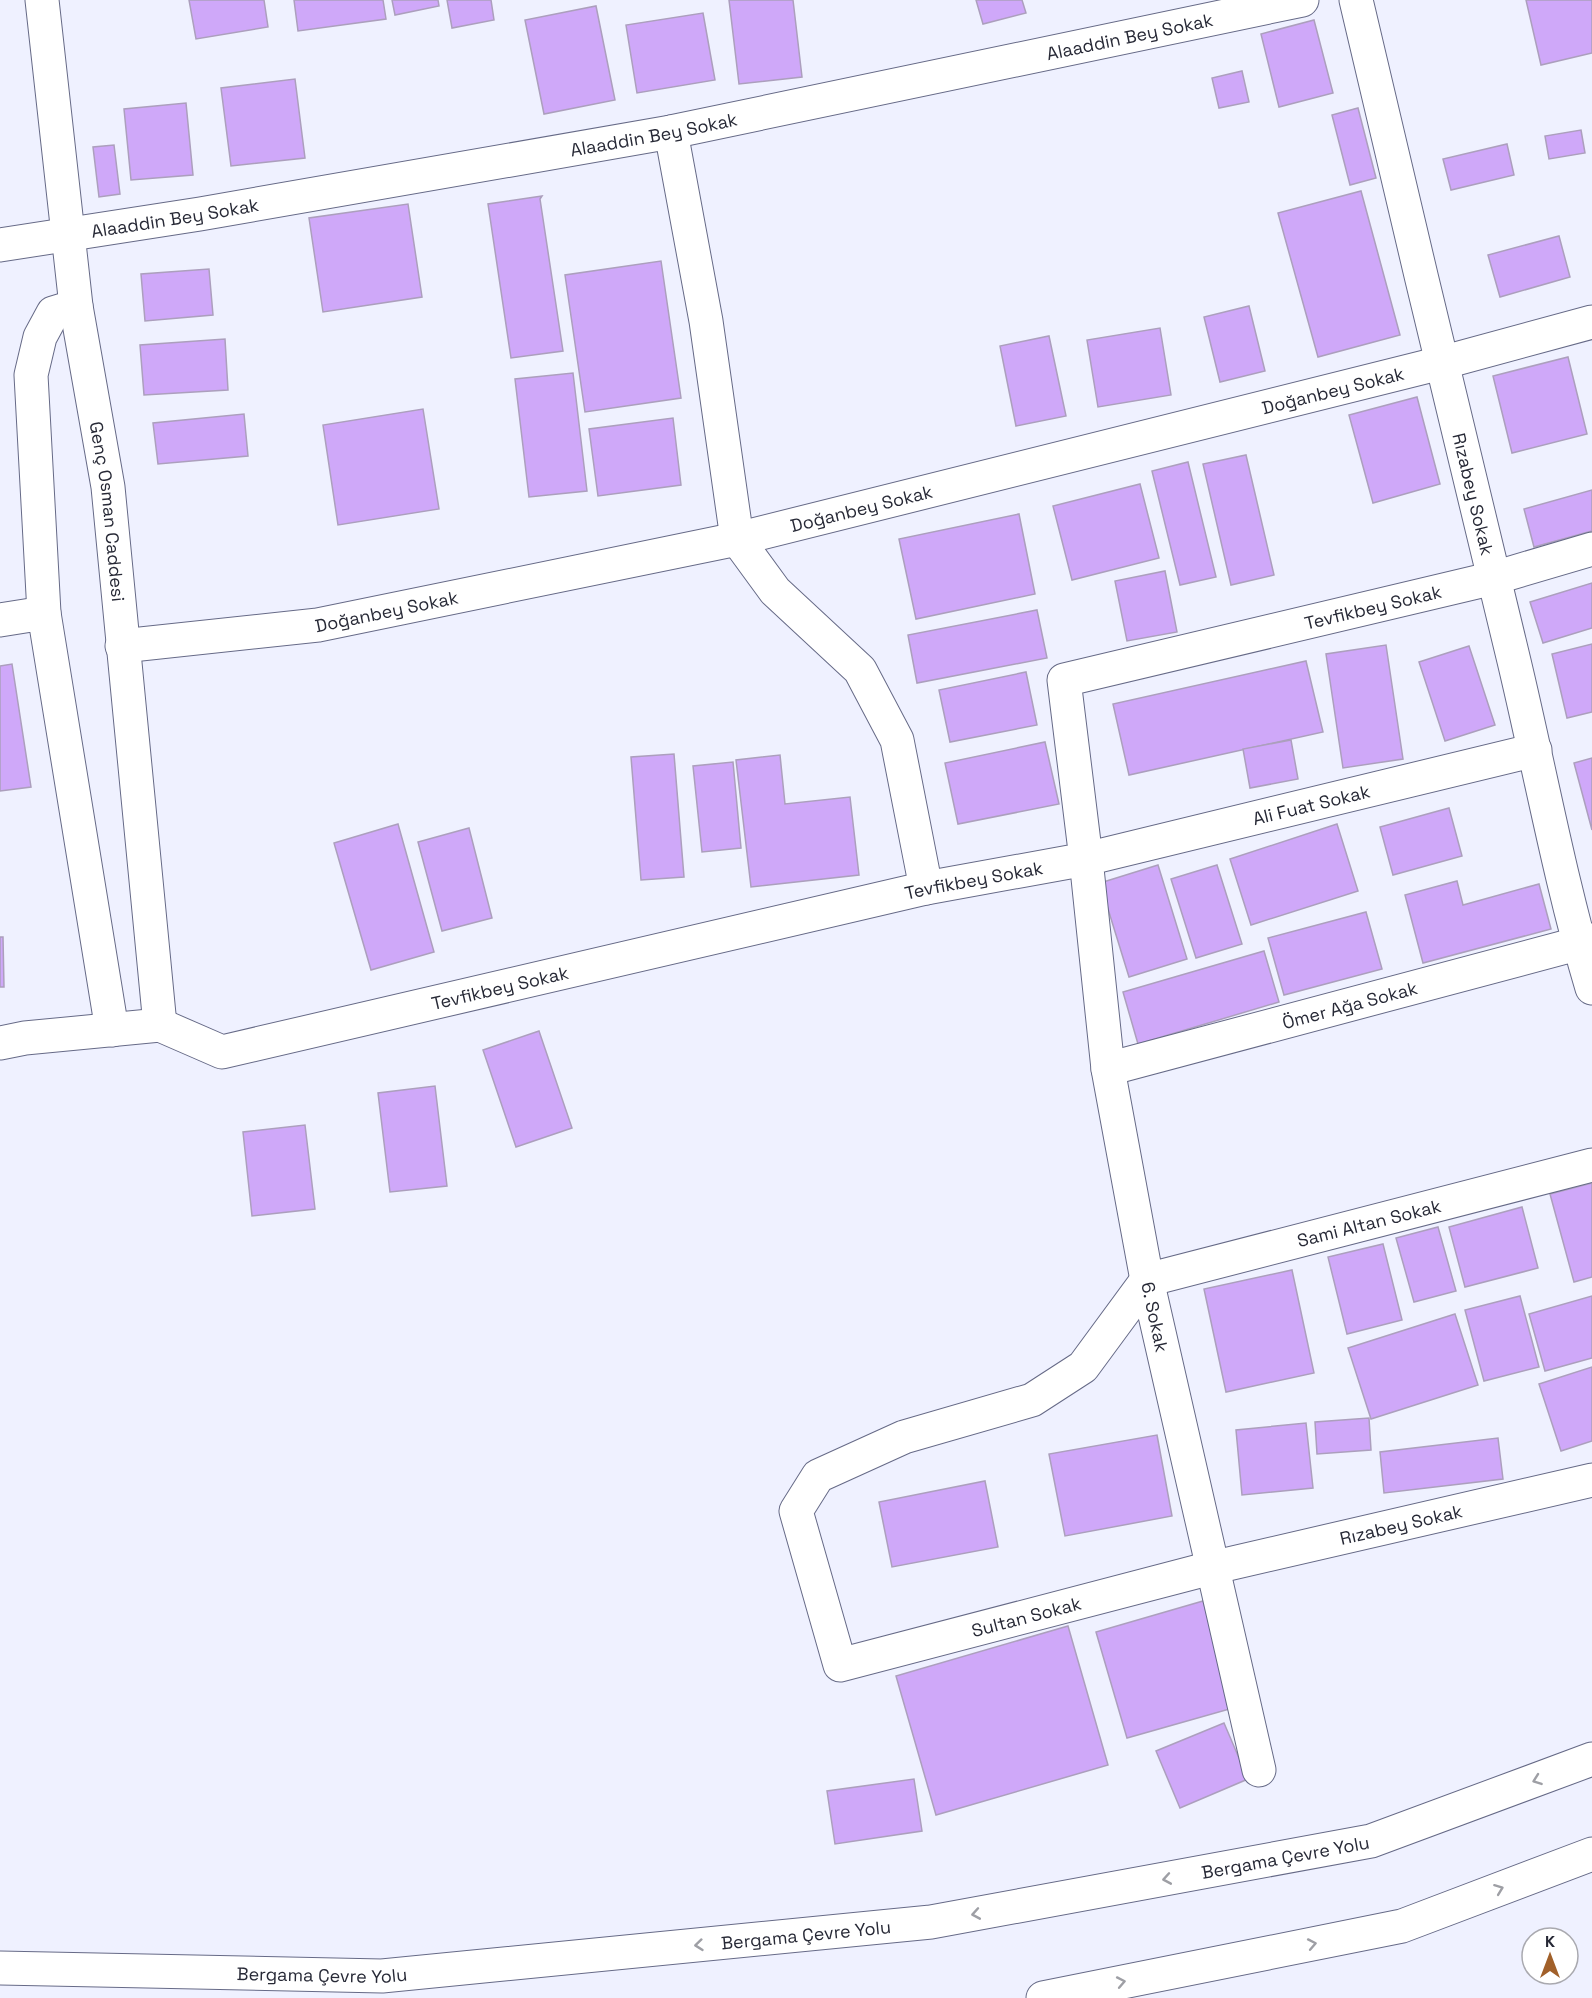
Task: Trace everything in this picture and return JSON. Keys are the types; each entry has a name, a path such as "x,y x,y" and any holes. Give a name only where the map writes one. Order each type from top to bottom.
{"main road":[{"name":"Genç Osman Caddesi","path":"42,0 76,306 108,488 160,1025"},
{"name":"Alaaddin Bey Sokak","path":"0,245 671,132 1302,0"},
{"name":"Rızabey Sokak","path":"1356,0 1535,750 1585,942 1592,988"},
{"path":"671,132 706,321 737,539 776,591 860,670 897,740 926,888"},
{"path":"76,306 53,314 40,337 30,375 44,613 112,1030"},
{"name":"Doğanbey Sokak","path":"122,646 318,625 737,539 1441,363 1592,322"},
{"name":"Tevfikbey Sokak","path":"160,1025 222,1052 926,888 1086,859 1064,680 1494,578 1592,549"},
{"path":"0,620 44,613"},
{"name":"Ali Fuat Sokak","path":"1086,859 1535,750"},
{"name":"6. Sokak","path":"1086,859 1108,1069 1147,1280 1259,1770"},
{"name":"Ömer Ağa Sokak","path":"1108,1069 1585,942"},
{"path":"0,1043 25,1038 160,1025"},
{"name":"Sami Altan Sokak","path":"1147,1280 1592,1165"},
{"name":"Sultan Sokak","path":"1147,1280 1083,1367 1032,1400 904,1437 818,1476 796,1511 840,1665 1211,1568"},
{"name":"Rızabey Sokak","path":"1211,1568 1592,1480"},
{"name":"Bergama Çevre Yolu","path":"0,1968 382,1976 931,1922 1371,1841 1592,1759"},
{"path":"1043,1998 1402,1926 1592,1854"}],"building":[{"path":"189,0 264,0 268,27 196,39"},
{"path":"294,0 383,0 386,19 298,31"},
{"path":"392,0 438,0 439,6 395,15"},
{"path":"447,0 491,0 494,20 452,28"},
{"path":"729,0 793,0 802,77 739,84"},
{"path":"976,0 1022,0 1026,13 983,24"},
{"path":"1526,0 1592,0 1592,53 1541,65"},
{"path":"596,6 615,100 544,114 525,20"},
{"path":"703,13 715,80 637,93 626,25"},
{"path":"1314,20 1333,93 1279,107 1261,34"},
{"path":"1242,71 1249,102 1219,108 1212,78"},
{"path":"295,79 305,158 231,166 221,88"},
{"path":"186,103 193,175 131,180 124,109"},
{"path":"1358,108 1376,178 1350,185 1332,115"},
{"path":"1581,130 1585,153 1549,159 1545,136"},
{"path":"1507,144 1514,175 1451,190 1443,159"},
{"path":"114,145 120,194 99,197 93,147"},
{"path":"1361,191 1400,335 1318,357 1278,213"},
{"path":"542,196 540,199 563,351 511,358 488,204"},
{"path":"408,204 422,297 323,312 309,218"},
{"path":"1559,236 1570,277 1500,297 1488,255"},
{"path":"661,261 681,398 585,412 565,275"},
{"path":"209,269 213,315 145,321 141,274"},
{"path":"1249,306 1265,371 1220,382 1204,317"},
{"path":"1160,328 1171,395 1098,407 1087,340"},
{"path":"1049,336 1066,416 1016,426 1000,346"},
{"path":"225,339 228,390 144,395 140,345"},
{"path":"1568,357 1587,434 1512,453 1493,376"},
{"path":"573,373 587,491 529,497 515,379"},
{"path":"1417,397 1440,484 1373,503 1349,415"},
{"path":"423,409 439,509 338,525 323,425"},
{"path":"244,414 248,456 158,464 153,423"},
{"path":"673,418 681,485 598,496 589,429"},
{"path":"1246,455 1274,575 1231,585 1203,464"},
{"path":"1188,462 1216,577 1180,585 1152,471"},
{"path":"1140,484 1159,558 1072,580 1053,506"},
{"path":"1592,490 1592,531 1534,547 1524,509"},
{"path":"1019,514 1035,594 916,619 899,539"},
{"path":"1165,571 1177,632 1127,641 1115,581"},
{"path":"1592,583 1592,628 1543,643 1530,602"},
{"path":"1037,610 1047,658 917,683 908,635"},
{"path":"1592,644 1592,712 1567,718 1552,654"},
{"path":"1386,645 1403,759 1343,768 1326,654"},
{"path":"1469,646 1495,725 1445,741 1419,662"},
{"path":"1306,661 1323,732 1129,775 1113,704"},
{"path":"12,664 31,787 0,791 0,666"},
{"path":"1026,672 1037,725 950,742 939,690"},
{"path":"1291,740 1298,779 1250,788 1243,749"},
{"path":"1045,742 1059,804 958,824 945,763"},
{"path":"674,754 684,877 641,880 631,757"},
{"path":"780,755 785,804 850,797 859,875 751,887 736,760"},
{"path":"1592,758 1592,830 1574,763"},
{"path":"733,762 741,848 702,852 693,766"},
{"path":"1449,808 1462,856 1393,875 1380,827"},
{"path":"398,824 434,952 371,970 334,843"},
{"path":"1337,824 1358,891 1251,925 1230,859"},
{"path":"469,828 492,918 442,931 418,842"},
{"path":"1158,865 1187,959 1129,977 1100,883"},
{"path":"1217,865 1242,944 1196,958 1171,879"},
{"path":"1457,881 1463,905 1539,884 1551,929 1423,963 1405,895"},
{"path":"1366,912 1382,969 1284,995 1268,938"},
{"path":"0,937 3,937 4,987 0,987"},
{"path":"1264,951 1279,1002 1138,1044 1123,992"},
{"path":"539,1031 572,1128 516,1147 483,1050"},
{"path":"435,1086 447,1186 390,1192 378,1093"},
{"path":"305,1125 315,1209 252,1216 243,1132"},
{"path":"1592,1183 1592,1277 1574,1282 1550,1194"},
{"path":"1522,1207 1538,1268 1465,1287 1449,1227"},
{"path":"1438,1227 1456,1291 1414,1302 1396,1238"},
{"path":"1383,1244 1402,1320 1347,1334 1328,1257"},
{"path":"1292,1270 1314,1373 1226,1392 1204,1289"},
{"path":"1520,1296 1539,1367 1484,1381 1465,1310"},
{"path":"1592,1296 1592,1358 1545,1371 1529,1314"},
{"path":"1455,1314 1478,1385 1371,1419 1348,1348"},
{"path":"1592,1367 1592,1441 1561,1451 1539,1384"},
{"path":"1369,1418 1371,1450 1317,1454 1315,1422"},
{"path":"1306,1423 1313,1488 1242,1495 1236,1430"},
{"path":"1157,1435 1172,1516 1065,1536 1049,1454"},
{"path":"1498,1438 1503,1479 1384,1493 1380,1452"},
{"path":"985,1481 998,1547 892,1567 879,1502"},
{"path":"1203,1601 1233,1708 1127,1738 1096,1632"},
{"path":"1068,1626 1108,1765 936,1815 896,1676"},
{"path":"1224,1723 1248,1779 1180,1808 1156,1751"},
{"path":"914,1779 922,1831 835,1844 827,1791"}]}
